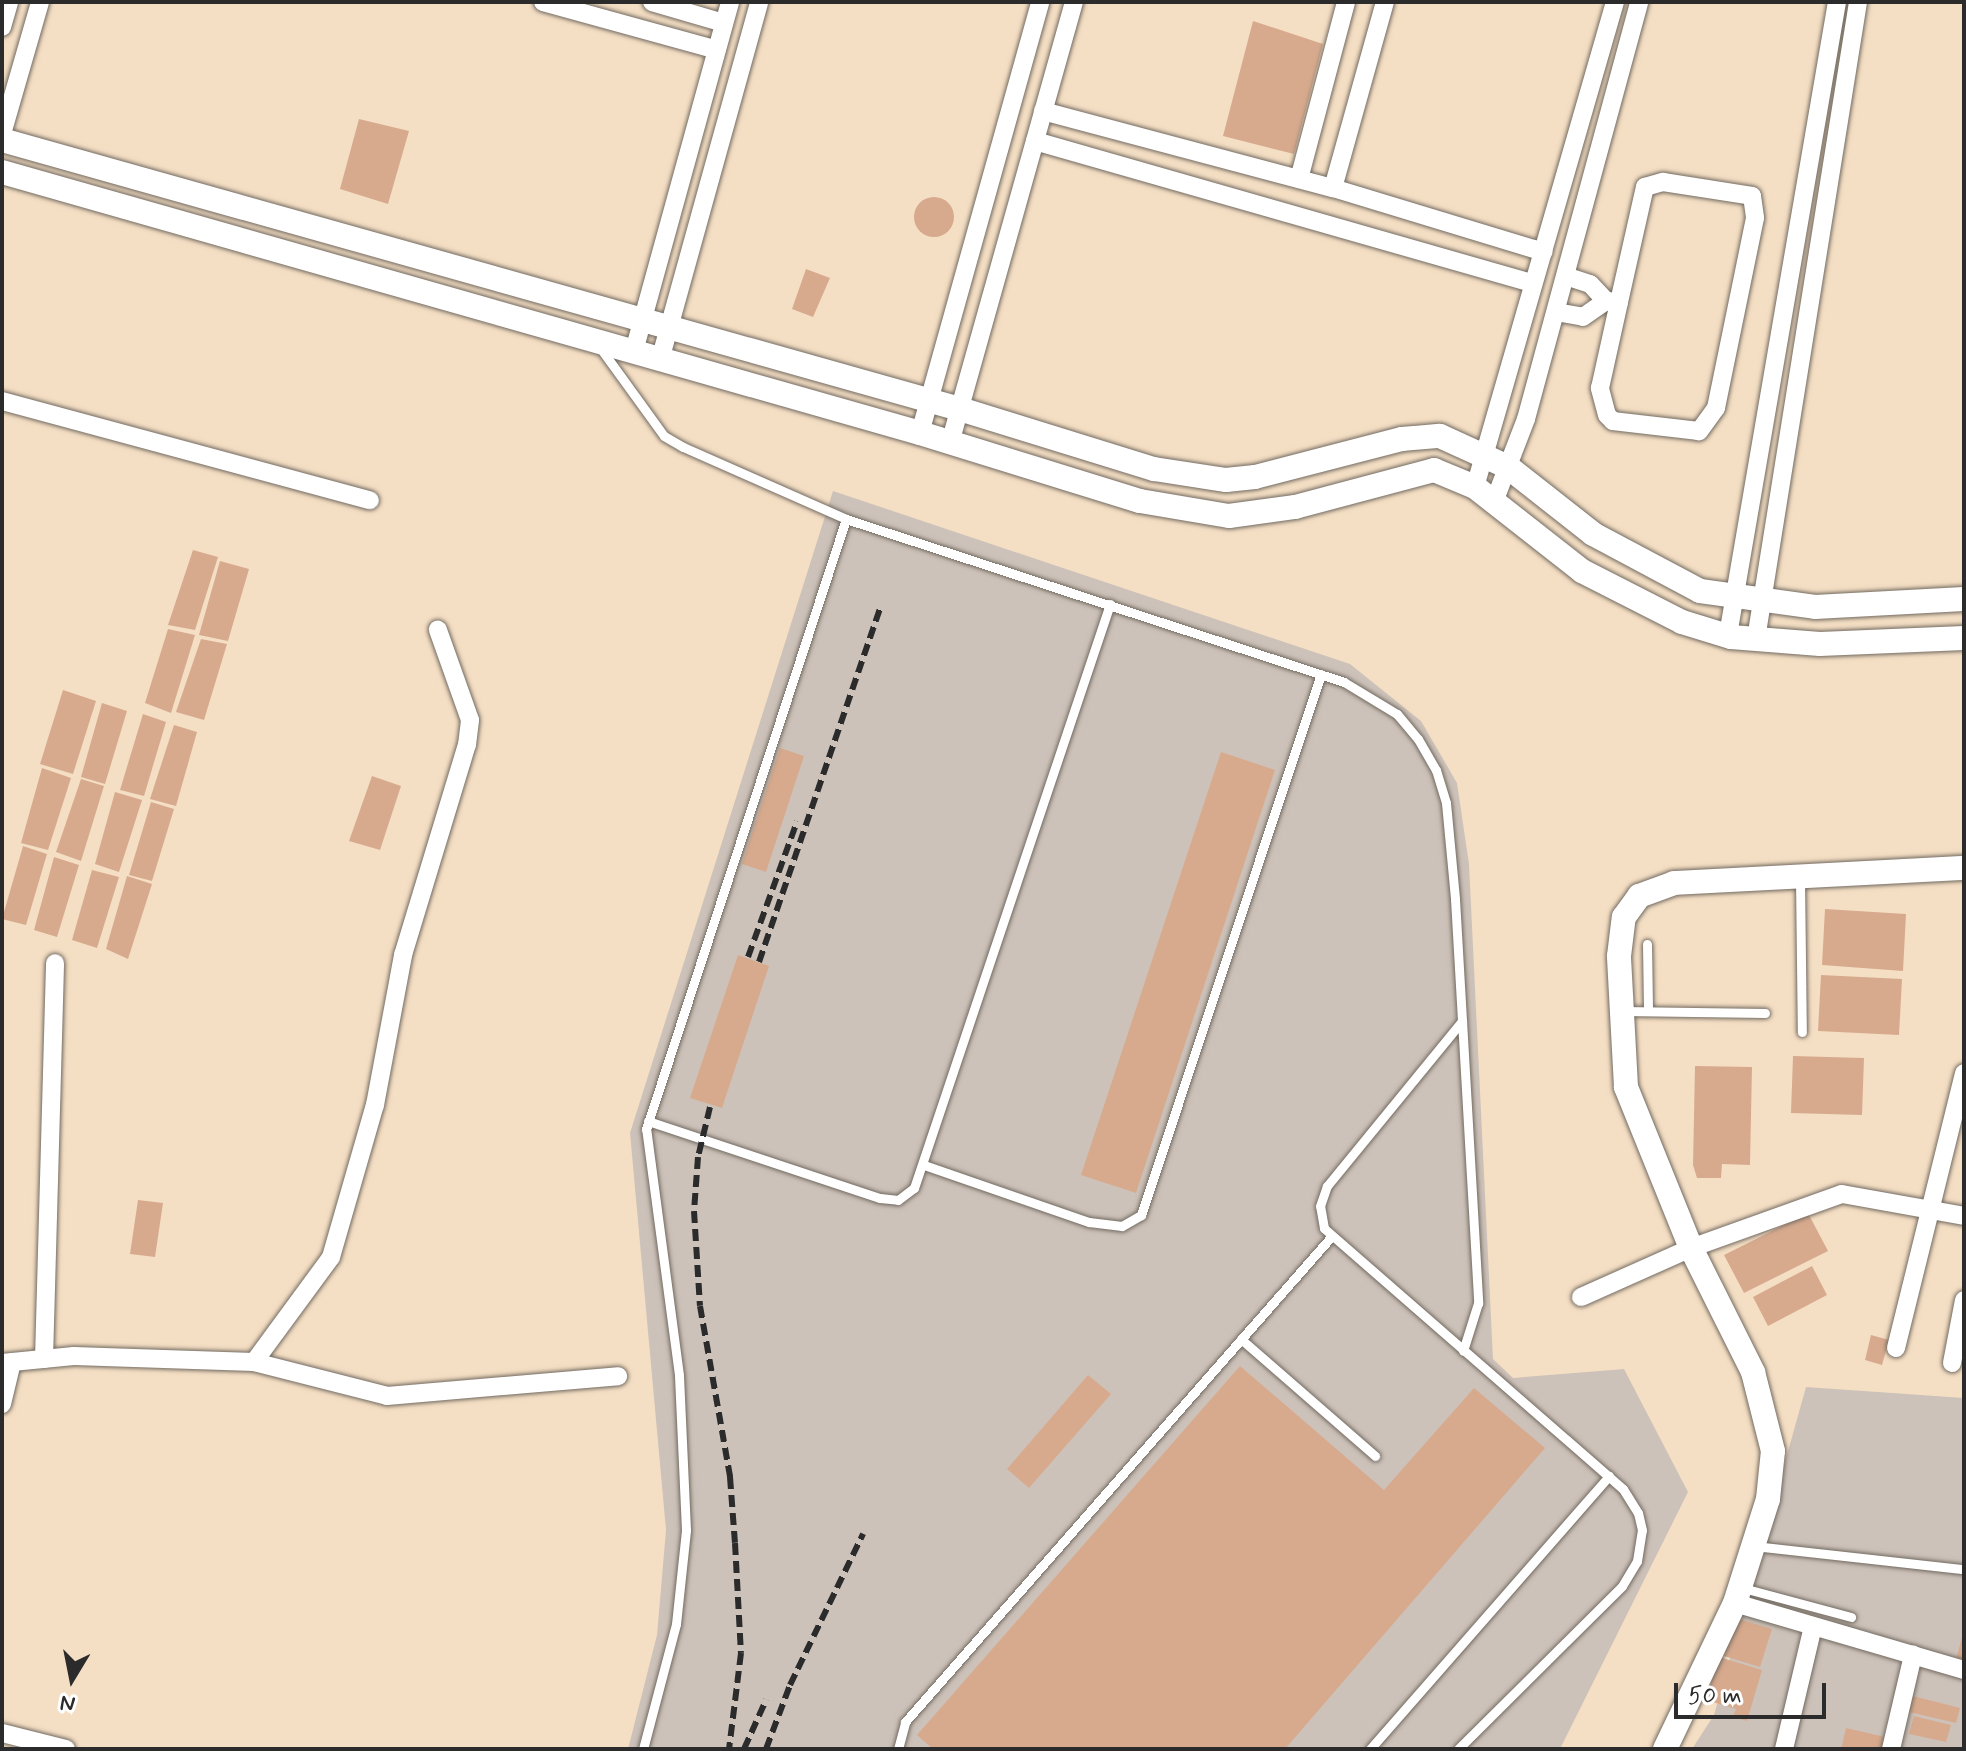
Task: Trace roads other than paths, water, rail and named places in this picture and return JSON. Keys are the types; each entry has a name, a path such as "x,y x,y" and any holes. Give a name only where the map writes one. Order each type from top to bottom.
{"street":[{"path":"2,27 9,2"},
{"path":"40,2 2,137 668,330 963,410 1154,469 1226,480 1440,436 1486,454 1508,467 1593,534 1673,580 1733,597 1815,607 1964,599"},
{"path":"543,2 717,50"},
{"path":"652,2 724,23"},
{"path":"634,351 730,2"},
{"path":"660,360 759,2"},
{"path":"920,433 1040,2"},
{"path":"950,443 963,410 1074,2"},
{"path":"1299,179 1346,2"},
{"path":"1333,188 1385,2"},
{"path":"1484,494 1486,454 1532,283 1615,2"},
{"path":"1484,494 1508,467 1556,312 1639,2"},
{"path":"1728,635 1837,2"},
{"path":"1756,639 1858,2"},
{"path":"1043,111 1333,188 1543,252"},
{"path":"1035,141 1532,283"},
{"path":"2,172 920,433 1140,501 1229,516 1295,507 1434,470 1484,494 1582,571 1682,622 1728,635 1820,644 1964,638"},
{"path":"1556,312 1583,317 1612,302 1645,187 1663,182 1752,196 1755,218 1716,408 1699,431 1613,421 1607,415 1600,388 1612,302"},
{"path":"1566,276 1590,284 1612,302"},
{"path":"2,401 370,500"},
{"path":"254,1362 331,1257 375,1105 403,955 467,745 470,720 438,630"},
{"path":"1665,1749 1737,1595 1768,1499 1773,1451 1753,1372 1691,1248 1626,1087 1620,1011 1624,917 1639,896 1674,883 1964,868"},
{"path":"44,1359 55,963"},
{"path":"1896,1348 1964,1073"},
{"path":"1581,1297 1691,1248 1842,1194 1964,1216"},
{"path":"1952,1363 1964,1300"},
{"path":"2,1404 7,1362 44,1359 254,1362 387,1396 618,1376"},
{"path":"1737,1595 1813,1626 1964,1670"},
{"path":"1784,1749 1813,1626"},
{"path":"1891,1749 1913,1655"},
{"path":"2,1733 66,1749"}],"lane":[{"path":"595,340 664,436 846,519 1321,674 1397,714 1436,770 1446,803 1478,1303 1463,1351"},
{"path":"643,1749 676,1624 686,1530 682,1406 645,1146 648,1121 846,519"},
{"path":"648,1121 894,1200 914,1188 1110,604"},
{"path":"924,1165 1089,1222 1122,1226 1141,1215 1321,674"},
{"path":"1799,876 1802,1032"},
{"path":"1647,944 1648,1011"},
{"path":"1620,1011 1765,1013"},
{"path":"1458,1749 1631,1574 1642,1546 1638,1513 1609,1476 1331,1237 1320,1216 1322,1193 1462,1021"},
{"path":"898,1749 905,1722 1331,1237"},
{"path":"1241,1339 1375,1456"},
{"path":"1370,1749 1609,1476"},
{"path":"1754,1546 1964,1569"},
{"path":"1737,1595 1851,1617"}],"railway":[{"path":"759,962 881,605"},
{"path":"748,957 797,822"},
{"path":"710,1107 698,1157 694,1211 700,1306 730,1477 735,1543 741,1653 729,1749"},
{"path":"766,1749 790,1685 863,1534"},
{"path":"744,1749 766,1700"}]}
